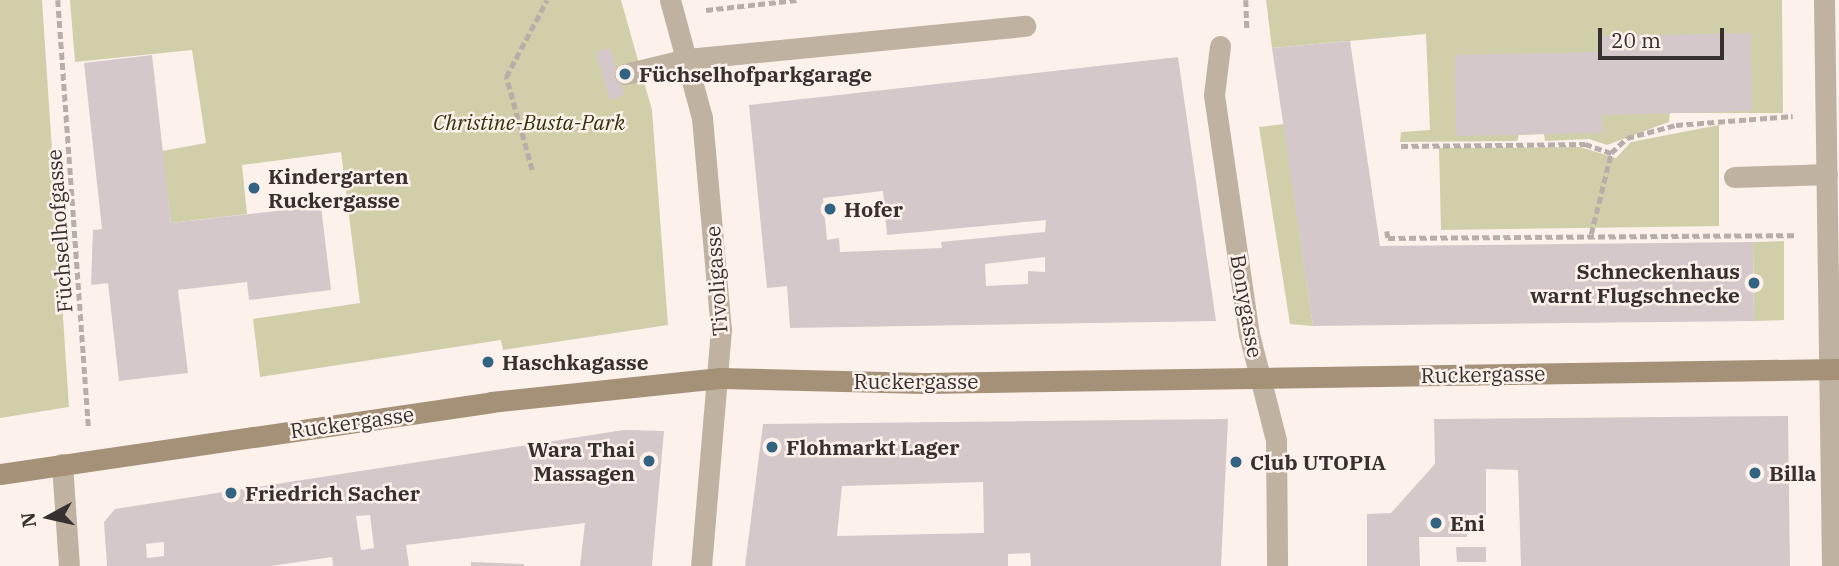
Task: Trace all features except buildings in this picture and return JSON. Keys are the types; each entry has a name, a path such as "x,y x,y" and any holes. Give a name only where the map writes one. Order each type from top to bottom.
{"main road":[{"name":"Ruckergasse","path":"0,474 491,402 720,378 1260,377 1835,369"}],"street":[{"path":"1824,0 1828,236 1835,369 1832,566"},
{"name":"Tivoligasse","path":"672,7 702,118 721,329 720,378 701,566"},
{"path":"625,74 687,59 1025,26"},
{"name":"Bonygasse","path":"1220,46 1214,95 1260,377 1276,440 1278,566"},
{"path":"1734,177 1827,174"},
{"path":"62,464 69,566"}],"path":[{"name":"Füchselhofgasse","path":"58,0 92,460"},
{"path":"532,170 506,77 547,0"},
{"path":"672,7 796,0"},
{"path":"1591,234 1611,153 1627,138 1676,125 1768,118"},
{"path":"1401,146 1585,144 1611,153"},
{"path":"1387,231 1388,238 1591,234 1828,236"}],"green space":[{"path":"0,0 42,0 69,407 0,418"},
{"name":"Christine-Busta-Park","path":"70,0 621,0 652,110 668,325 503,350 501,340 260,377 253,319 360,303 341,152 242,165 247,214 171,223 162,151 206,143 192,50 75,62"},
{"path":"1266,0 1782,0 1783,113 1670,113 1669,122 1607,145 1589,139 1545,141 1544,134 1519,135 1517,141 1400,142 1401,132 1430,130 1426,34 1272,48"},
{"path":"1284,124 1313,326 1290,324 1259,127"},
{"path":"1719,125 1719,226 1441,230 1439,148 1580,147 1616,158 1631,142"},
{"path":"1784,241 1784,320 1754,321 1753,242"}],"place":[{"name":"Füchselhofparkgarage","path":"625,74"},
{"name":"Kindergarten Ruckergasse","path":"254,188"},
{"name":"Hofer","path":"830,209"},
{"name":"Schneckenhaus warnt Flugschnecke","path":"1754,283"},
{"name":"Haschkagasse","path":"488,362"},
{"name":"Flohmarkt Lager","path":"772,447"},
{"name":"Wara Thai Massagen","path":"649,461"},
{"name":"Club UTOPIA","path":"1236,462"},
{"name":"Billa","path":"1755,473"},
{"name":"Friedrich Sacher","path":"231,493"},
{"name":"Eni","path":"1436,523"}]}
